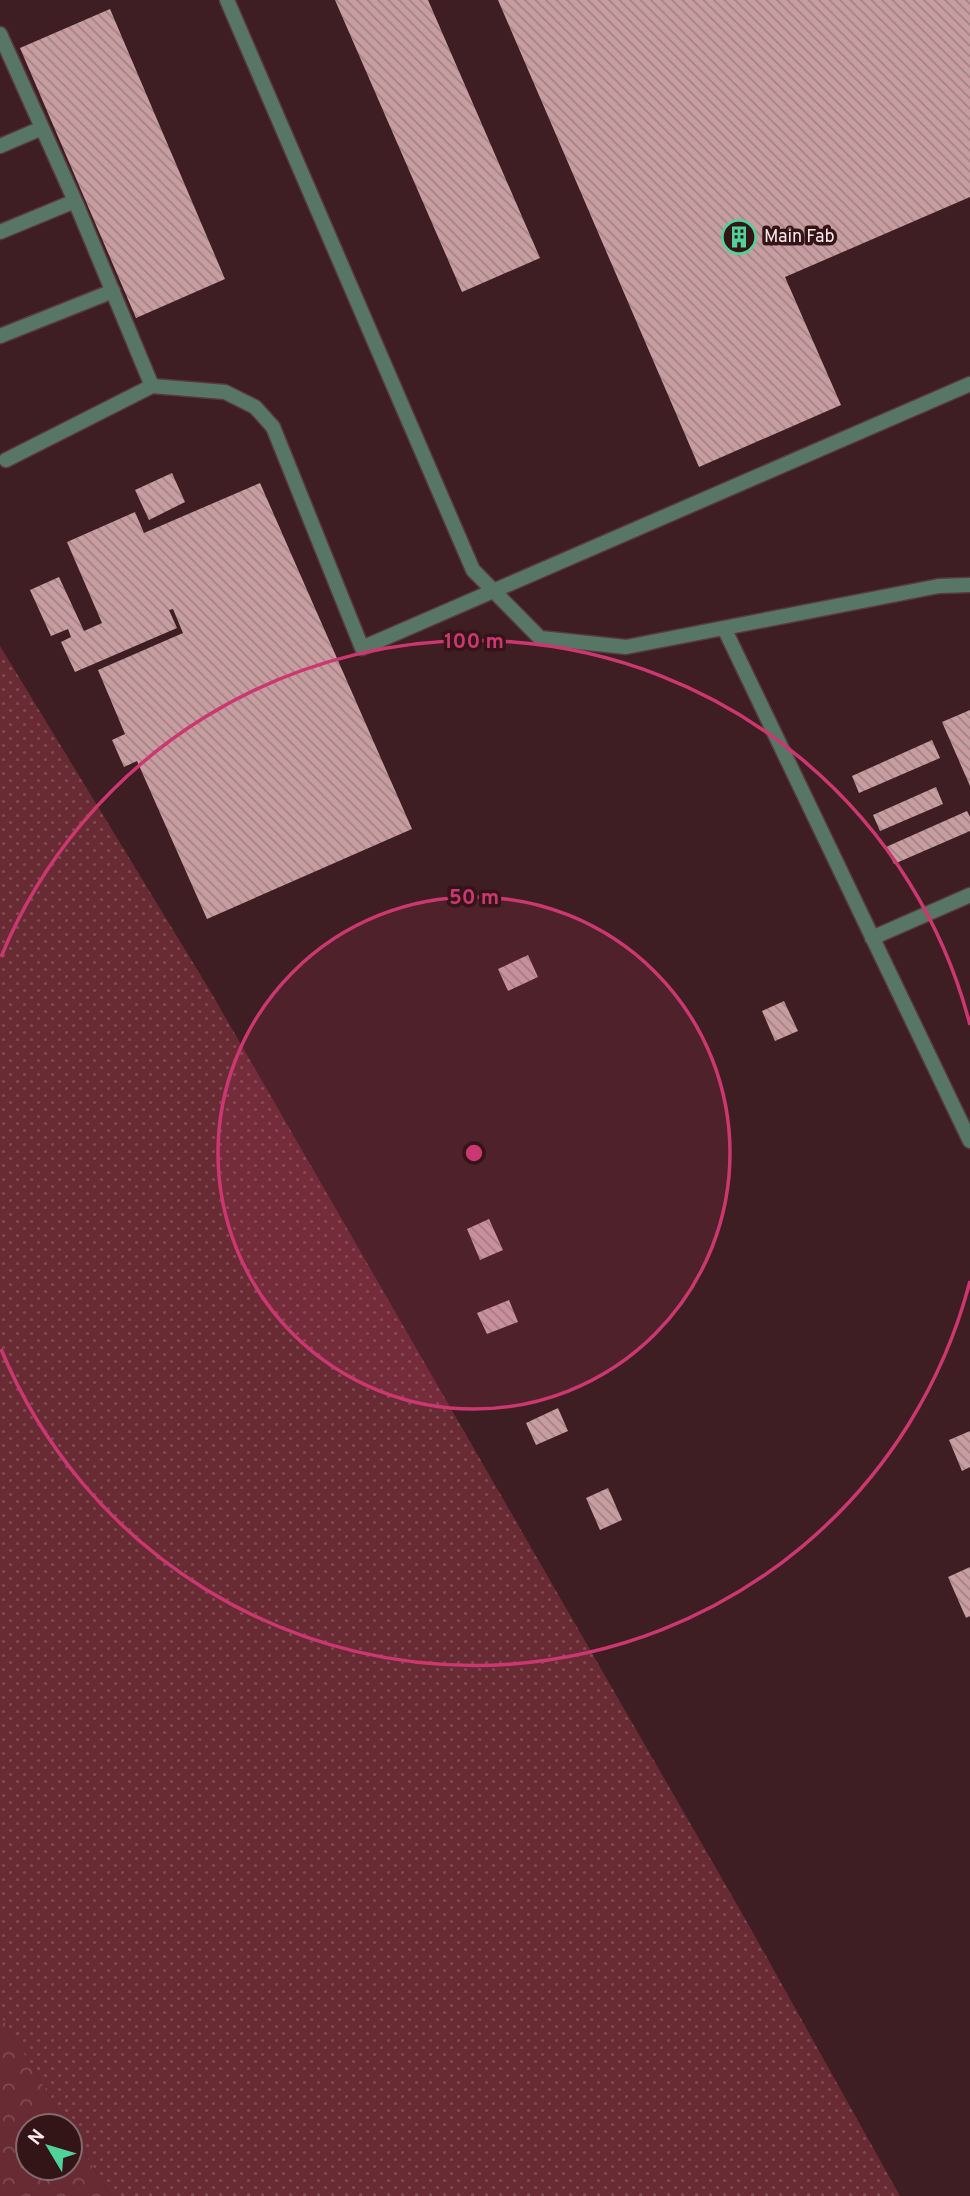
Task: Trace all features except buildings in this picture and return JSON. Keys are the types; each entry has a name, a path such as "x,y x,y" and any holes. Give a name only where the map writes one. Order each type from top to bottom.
{"lane":[{"path":"226,0 473,570 540,638 626,647 939,586 970,585"},
{"path":"0,34 75,201 152,386"},
{"path":"0,146 42,128"},
{"path":"0,232 75,201"},
{"path":"0,336 113,291"},
{"path":"6,460 152,386 225,392 255,407 273,426 362,648 970,384"},
{"path":"724,628 970,1141"},
{"path":"872,938 970,895"}],"green space":[{"path":"0,646 209,989 747,1922 900,2196 111,2196 84,2153 84,2112 59,2112 0,2015"},
{"path":"0,2015 59,2112 14,2112 14,2182 84,2182 84,2153 111,2196 0,2196"}],"place":[{"name":"Main Fab","path":"739,237"}]}
